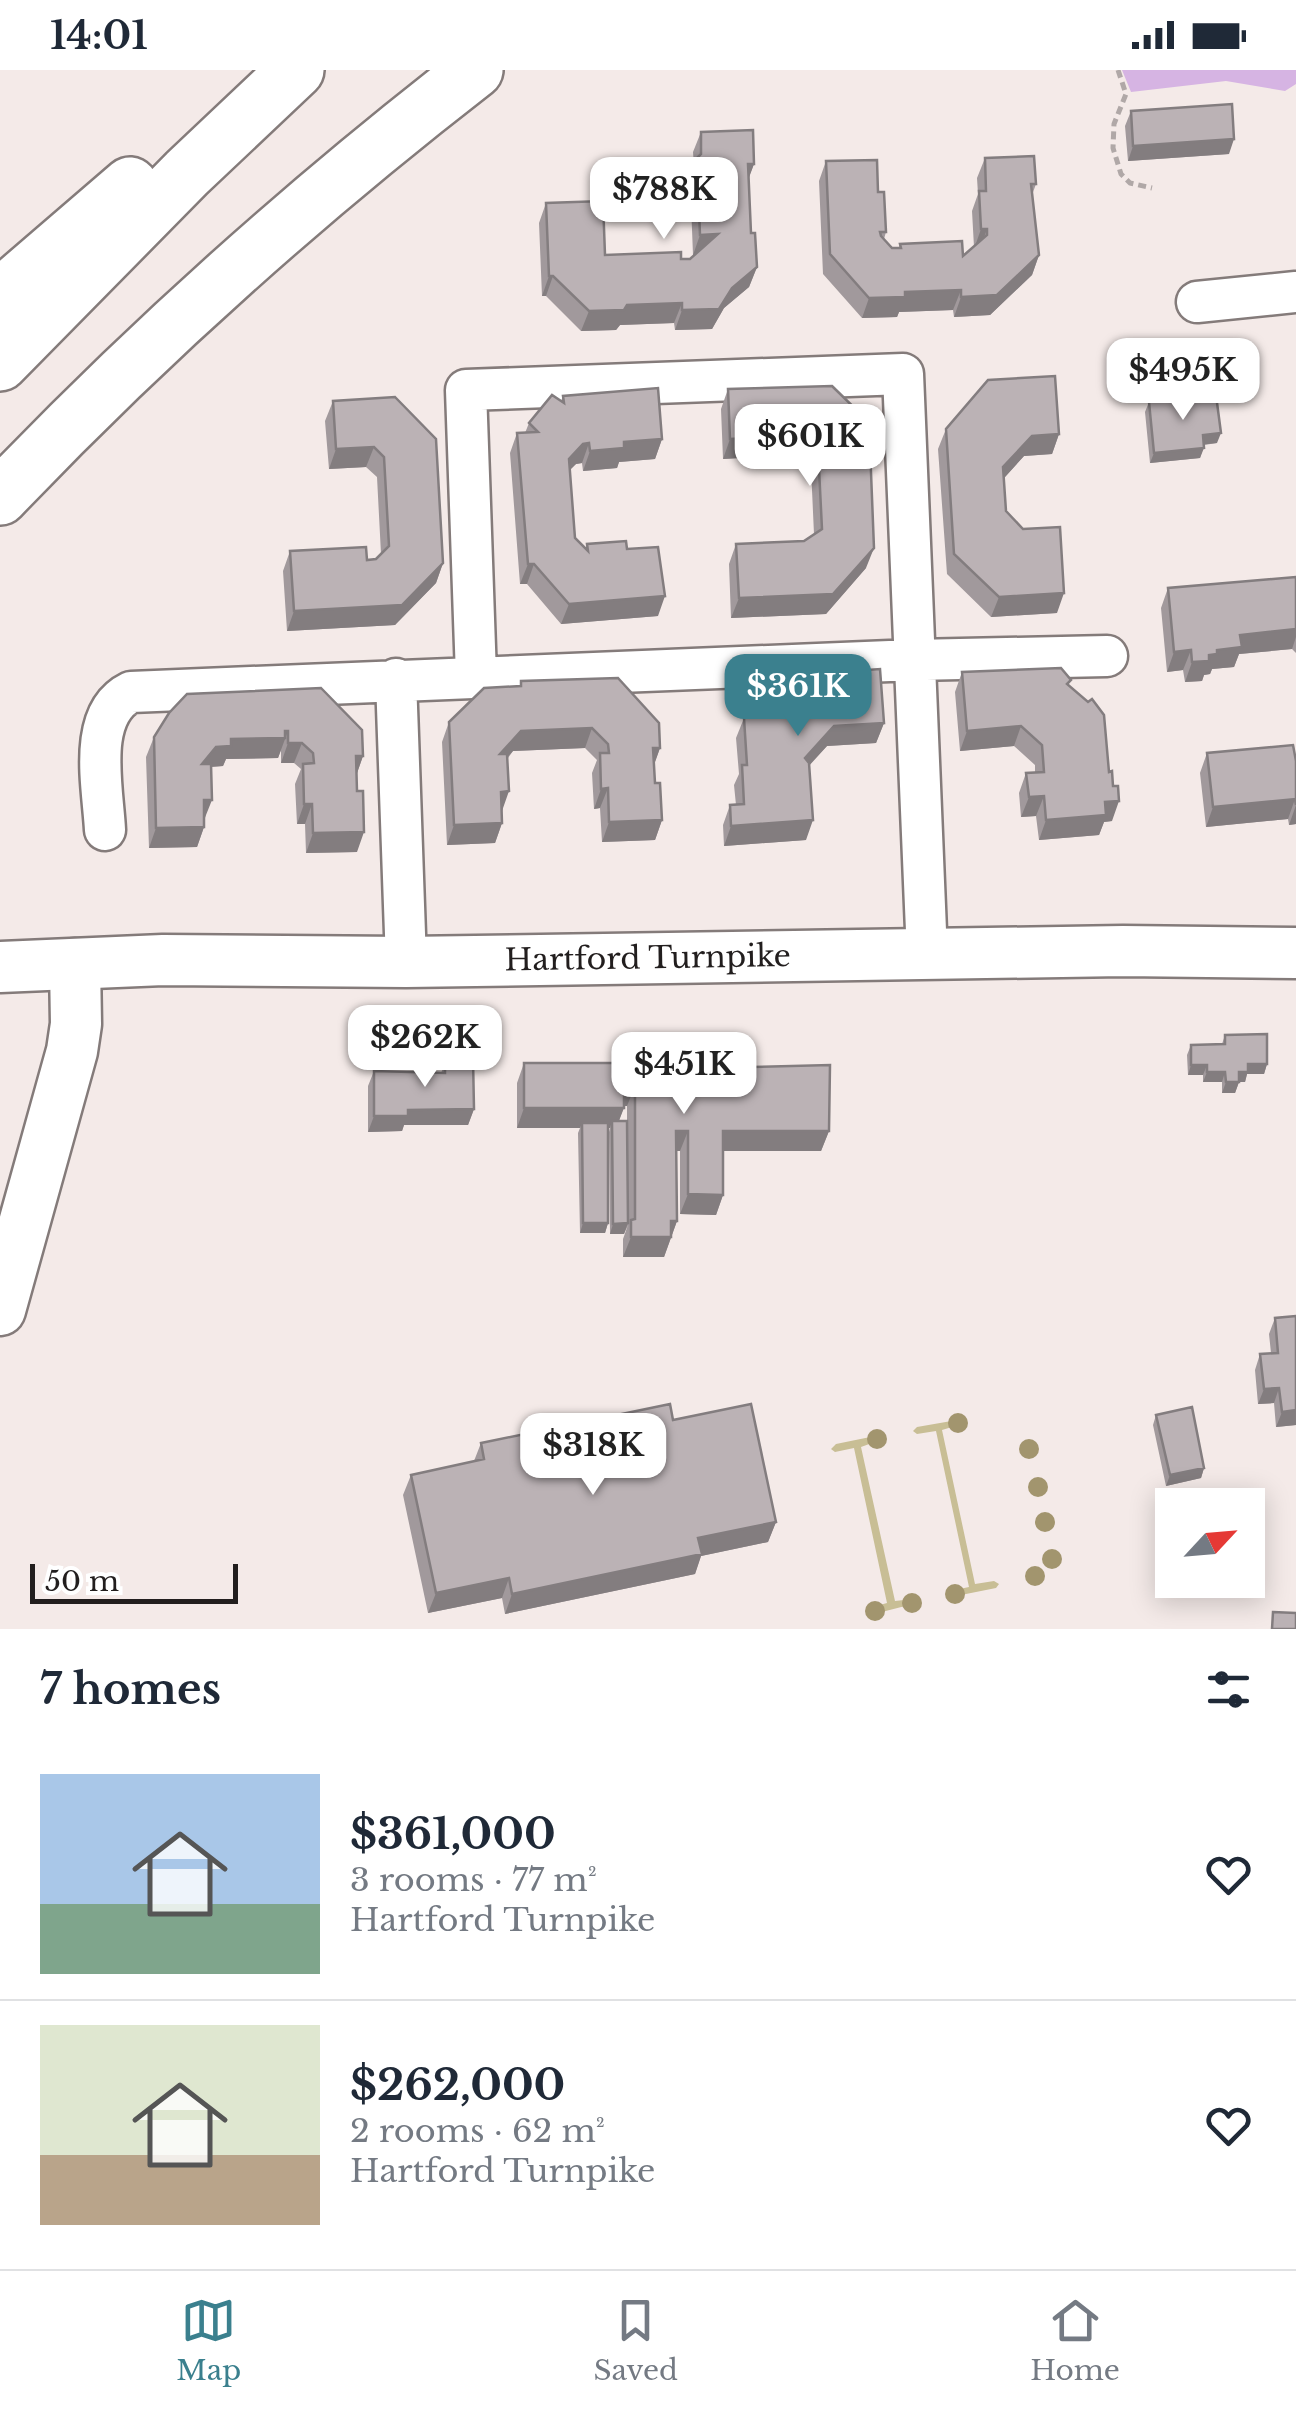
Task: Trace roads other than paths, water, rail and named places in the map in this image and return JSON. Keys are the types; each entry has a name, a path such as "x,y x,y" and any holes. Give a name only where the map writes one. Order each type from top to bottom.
{"highway":[{"path":"0,497 102,392 219,282 475,70"},
{"path":"0,297 182,144 279,85"},
{"path":"0,363 279,85"}],"main road":[{"name":"Hartford Turnpike","path":"0,967 164,960 406,962 1123,951 1296,953"},
{"path":"0,1310 72,1050 76,964"}],"street":[{"path":"1198,302 1296,292"},
{"path":"476,676 466,390 903,374 926,955"},
{"path":"105,830 100,730 110,709 121,696 131,692 476,676 1107,656"},
{"path":"396,679 406,962"}]}
